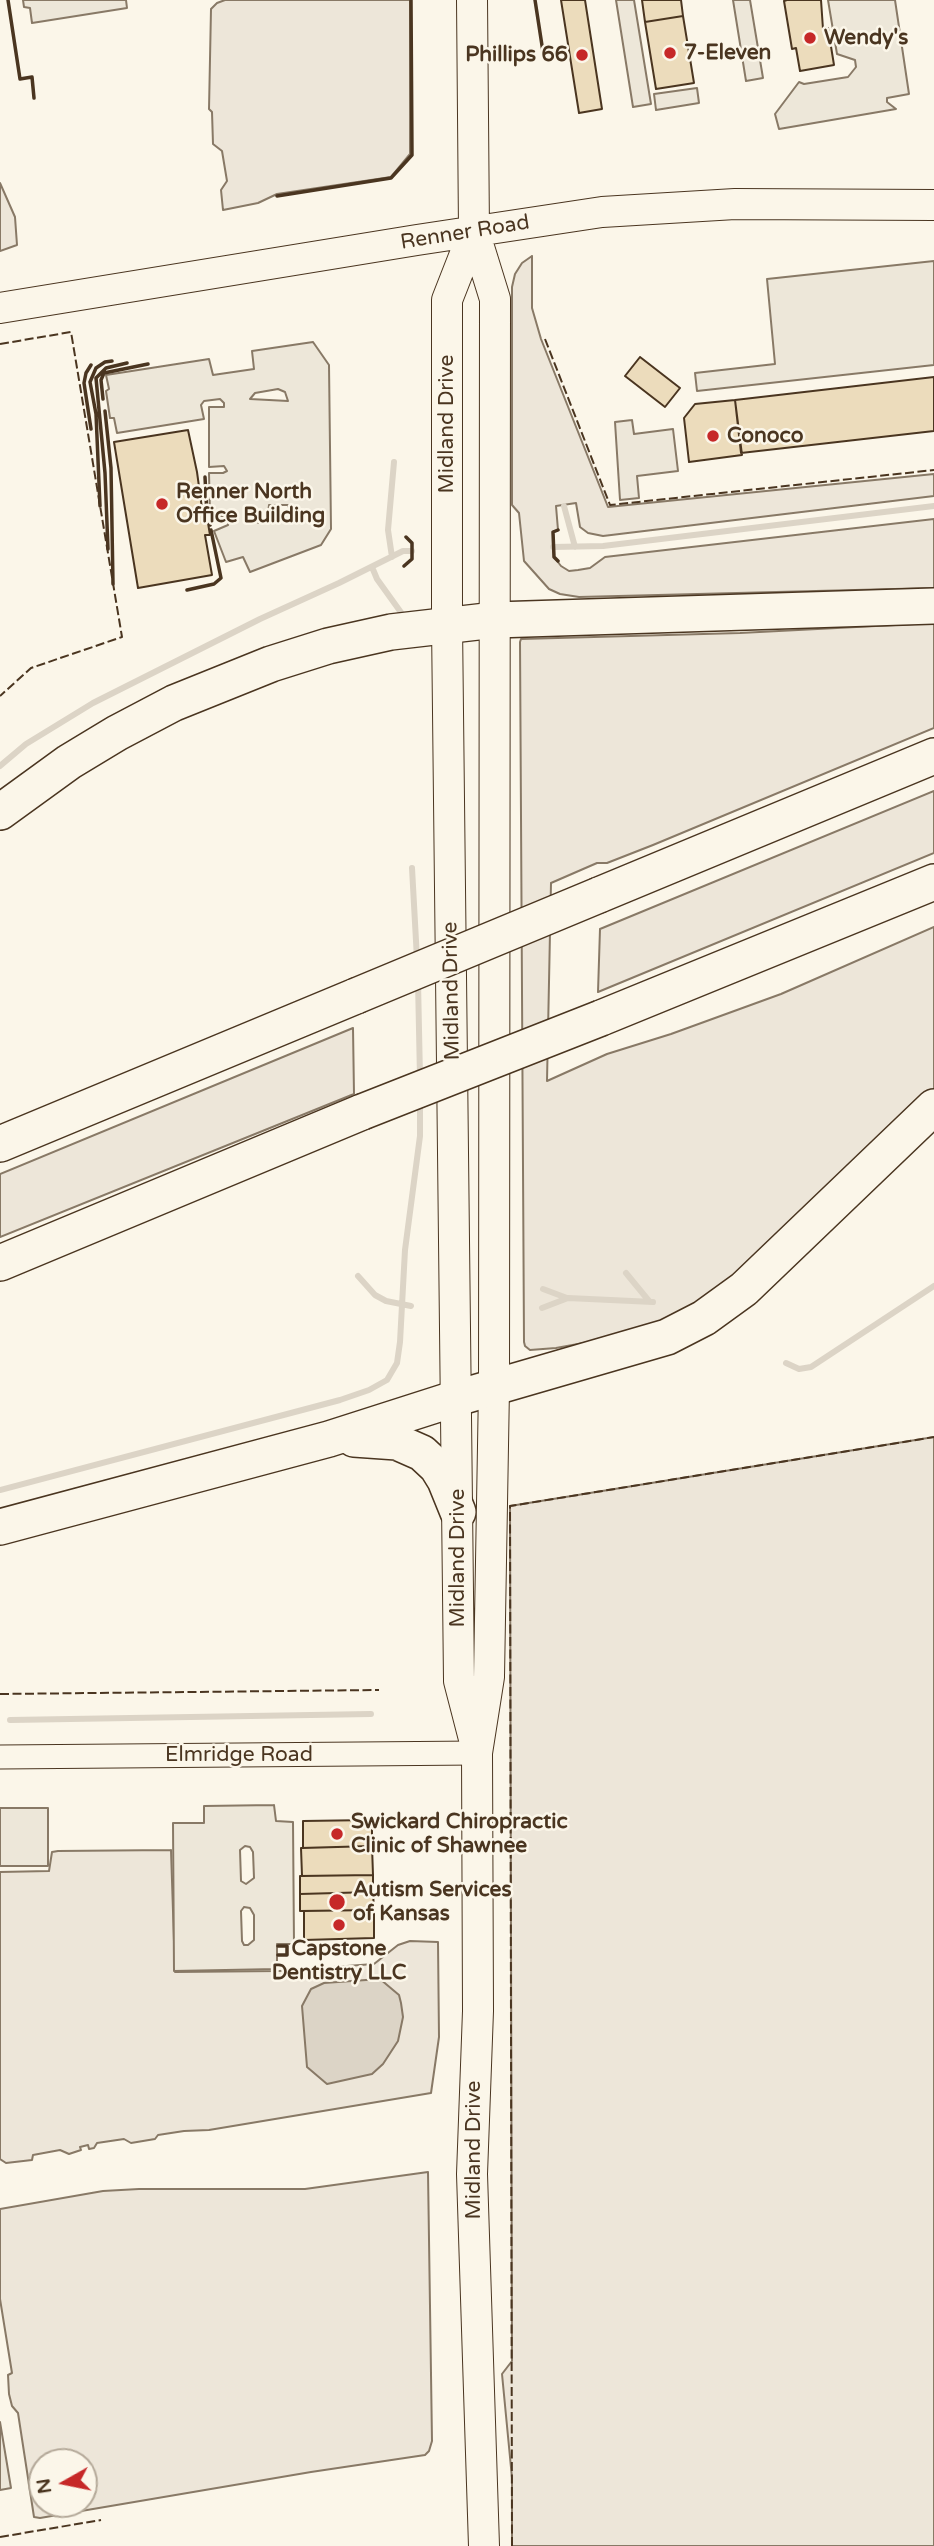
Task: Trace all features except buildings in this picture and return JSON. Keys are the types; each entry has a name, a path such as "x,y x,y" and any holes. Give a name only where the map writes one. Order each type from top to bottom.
{"highway":[{"path":"0,812 69,762 117,733 217,684 328,646 391,632 495,620 934,606"},
{"path":"0,1144 934,757"},
{"path":"0,1263 362,1112 934,882"},
{"path":"0,1527 329,1439 457,1398 667,1337 704,1318 744,1289 934,1107"},
{"path":"329,1439 384,1439 411,1446 437,1467 458,1512"}],"main road":[{"name":"Midland Drive","path":"472,0 474,231 495,299 494,1388 489,1677 477,1753 478,2011 472,2174 484,2546"},
{"name":"Renner Road","path":"0,308 602,212 735,204 934,205"},
{"name":"Midland Drive","path":"474,231 447,300 447,624 459,1681 477,1753"}],"street":[{"name":"Elmridge Road","path":"0,1757 477,1753"}],"shaded area":[{"path":"23,0 126,0 127,8 32,23 30,8 24,7"},
{"path":"225,0 410,0 410,154 391,177 277,194 258,203 223,210 221,190 227,181 222,151 213,144 212,112 209,109 211,9"},
{"path":"616,0 634,0 651,104 633,107"},
{"path":"733,0 750,0 763,78 746,81"},
{"path":"828,0 895,0 909,94 887,98 887,102 896,109 779,129 775,114 799,82 804,84 848,77 856,67 855,60 837,54"},
{"path":"697,88 699,103 656,110 654,94"},
{"path":"0,183 15,217 17,245 0,251"},
{"path":"532,256 532,308 541,339 608,507 934,474 934,496 603,536 588,533 580,527 576,503 556,506 558,530 553,532 554,557 561,566 569,571 578,570 590,568 605,557 934,519 934,588 579,597 549,589 524,561 519,513 512,505 512,287 515,274 522,263"},
{"path":"934,261 934,365 697,391 695,373 775,364 767,279"},
{"path":"313,342 329,365 331,529 321,545 250,572 243,557 226,562 214,531 228,525 229,518 210,516 209,473 227,471 224,466 209,467 209,407 224,407 224,403 220,399 204,401 201,405 204,419 117,433 114,418 110,418 106,375 209,359 213,375 254,369 252,351","holes":["278,389 285,392 288,401 250,399 255,393","269,505 288,505 289,508 284,515 267,521 259,523 253,520 252,514 268,513"]},
{"path":"632,420 634,434 673,429 678,471 637,476 639,498 620,500 615,422"},
{"path":"934,623 934,728 653,845 607,863 597,863 551,883 547,1081 607,1054 781,994 934,927 934,1092 723,1286 669,1320 600,1340 530,1350 524,1342 521,639 740,633"},
{"path":"934,791 934,853 598,992 600,929"},
{"path":"353,1028 354,1094 0,1237 0,1174"},
{"path":"934,1437 934,2546 512,2546 512,2478 502,2374 512,2361 510,1506"},
{"path":"274,1805 276,1821 293,1822 294,1944 277,1944 277,1969 174,1971 173,1823 204,1823 204,1806","holes":["245,1846 250,1847 253,1852 254,1878 246,1884 241,1881 240,1850","244,1907 250,1908 254,1915 254,1940 248,1945 244,1945 242,1941 241,1911"]},
{"path":"0,1808 48,1808 48,1866 0,1866"},
{"path":"171,1850 175,1972 279,1971 374,1964 398,1945 410,1941 438,1942 439,2037 431,2093 209,2130 158,2135 155,2139 131,2143 124,2139 97,2143 94,2148 89,2149 88,2145 69,2154 60,2150 33,2155 32,2160 6,2163 0,2159 0,1872 49,1871 52,1852 58,1851"},
{"path":"380,1979 399,1995 403,2017 398,2041 383,2064 372,2074 327,2084 307,2067 302,2006 311,1989 324,1983"},
{"path":"428,2172 432,2441 429,2451 425,2455 98,2508 98,2448 28,2448 28,2478 18,2413 12,2406 9,2394 8,2375 12,2373 0,2299 0,2209 103,2191 305,2189"},
{"path":"0,2422 11,2488 0,2490"}],"waterway":[{"path":"392,557 388,530 394,462"},
{"path":"564,506 575,547"},
{"path":"553,547 603,546 934,506"},
{"path":"0,766 26,744 93,703 260,619 403,551 412,551"},
{"path":"372,567 377,579 405,618"},
{"path":"412,868 417,959"},
{"path":"418,981 420,1078"},
{"path":"0,1490 340,1400 369,1390 387,1380 397,1363 400,1342 405,1250 420,1136 420,1100"},
{"path":"626,1273 649,1301"},
{"path":"358,1276 375,1295 386,1301 411,1306"},
{"path":"786,1363 799,1369 811,1367 934,1286"},
{"path":"543,1289 567,1298"},
{"path":"542,1308 568,1298 653,1302"},
{"path":"10,1720 371,1714"}],"fence":[{"path":"0,344 71,332 122,637 31,668 0,696"},
{"path":"545,339 610,505 934,470"},
{"path":"512,2546 510,1506 934,1437"},
{"path":"0,1694 379,1690"},
{"path":"0,2537 101,2520"}],"wall":[{"path":"8,0 20,79 32,77 34,98"},
{"path":"277,196 391,178 412,155 411,0"},
{"path":"535,0 543,52"},
{"path":"100,506 96,414 90,382 96,368 112,361"},
{"path":"108,549 105,473 96,378 106,368 127,363"},
{"path":"103,399 101,380 104,373 148,364"},
{"path":"91,365 84,383 91,429"},
{"path":"105,411 111,468 113,584"},
{"path":"205,477 210,525"},
{"path":"187,590 214,584 221,578 211,530"},
{"path":"558,530 553,532 554,557 558,561"},
{"path":"404,566 412,559 412,543 406,537"},
{"path":"278,1946 287,1946 287,1955 278,1955"}],"place":[{"name":"Wendy's","path":"810,38"},
{"name":"7-Eleven","path":"670,53"},
{"name":"Phillips 66","path":"582,55"},
{"name":"Conoco","path":"713,436"},
{"name":"Renner North Office Building","path":"162,504"},
{"name":"Swickard Chiropractic Clinic of Shawnee","path":"337,1834"},
{"name":"Autism Services of Kansas","path":"337,1902"},
{"name":"Capstone Dentistry LLC","path":"339,1925"}]}
